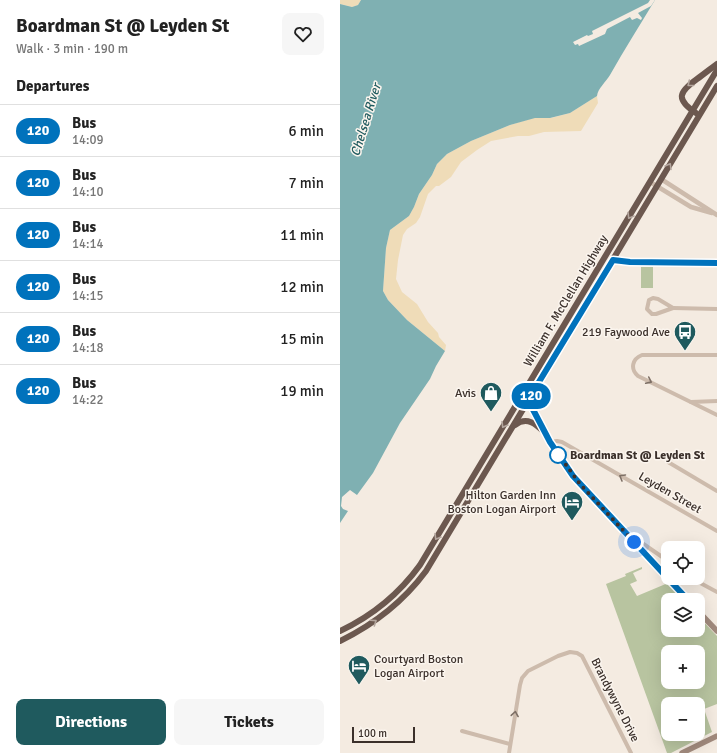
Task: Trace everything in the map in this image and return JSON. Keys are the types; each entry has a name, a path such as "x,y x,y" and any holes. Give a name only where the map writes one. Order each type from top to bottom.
{"highway":[{"path":"699,115 687,107 682,101 683,91 687,86 717,64"},
{"name":"William F. McClellan Highway","path":"340,631 357,623 396,594 416,571 717,70"},
{"name":"William F. McClellan Highway","path":"340,641 383,616 406,596 432,562 717,86"},
{"path":"512,428 520,422 527,420 535,424 545,433"}],"main road":[{"path":"524,392 550,442 573,476 681,593"},
{"path":"705,618 717,631"},
{"path":"682,753 717,736"}],"street":[{"path":"662,179 715,214"},
{"path":"650,182 691,207 715,214"},
{"path":"613,260 630,262 717,263"},
{"path":"674,308 658,299 649,300 647,304 647,309 649,312 654,314 674,308 717,309"},
{"path":"717,355 642,355 637,358 634,363 636,375 717,415"},
{"path":"691,402 717,401"},
{"name":"Leyden Street","path":"550,442 562,442 717,531"},
{"path":"668,462 717,491"},
{"path":"624,530 661,556"},
{"path":"644,553 650,549"},
{"path":"704,585 717,592"},
{"name":"Brandywyne Drive","path":"509,753 522,678 531,669 570,652 577,653 582,656 631,753"},
{"path":"462,731 510,744"}],"green space":[{"path":"641,267 653,267 653,288 641,288"},
{"path":"642,567 642,569 633,573 637,581 630,584 637,596 663,585 670,585 677,593 661,593 661,637 705,637 705,623 717,636 717,704 705,709 705,697 661,697 661,736 606,584 626,576 625,574"},
{"path":"705,712 712,732 705,736"},
{"path":"663,741 694,741 671,753 667,753"}],"sand":[{"path":"340,0 361,0 358,5 352,7 340,4"},
{"path":"597,96 598,103 581,131 544,132 529,136 518,136 491,141 477,150 461,162 451,177 439,186 436,186 428,194 420,217 416,223 407,229 403,235 396,279 402,292 417,304 428,322 438,333 439,337 446,345 445,351 407,320 388,300 383,291 386,248 390,230 409,216 419,194 432,175 437,164 447,154 471,141 510,125 533,118 551,118 570,113"}],"water":[{"name":"Chelsea River","path":"361,0 655,0 610,75 599,90 597,96 570,113 550,118 535,118 510,125 471,141 447,154 437,164 432,175 419,194 409,216 390,230 386,248 383,291 388,300 407,320 445,351 430,379 400,423 373,473 357,495 350,490 342,497 341,506 343,509 348,511 340,523 340,4 352,7 358,5"}],"pier":[{"path":"650,0 655,0 651,6 638,13 642,18 641,20 637,18 632,20 630,17 607,29 605,34 579,46 578,44 575,45 573,42 587,35 593,34 592,31 648,3"}],"bus line":[{"name":"120","path":"681,593 573,476 550,442 528,400 613,260 630,262 717,263"}],"place":[{"name":"219 Faywood Ave","path":"685,352"},
{"name":"Avis","path":"491,412"},
{"name":"Boardman St @ Leyden St","path":"558,455"},
{"name":"Hilton Garden Inn Boston Logan Airport","path":"572,522"},
{"name":"Courtyard Boston Logan Airport","path":"359,686"}],"route":[{"path":"558,455 584,489 634,542"}]}
